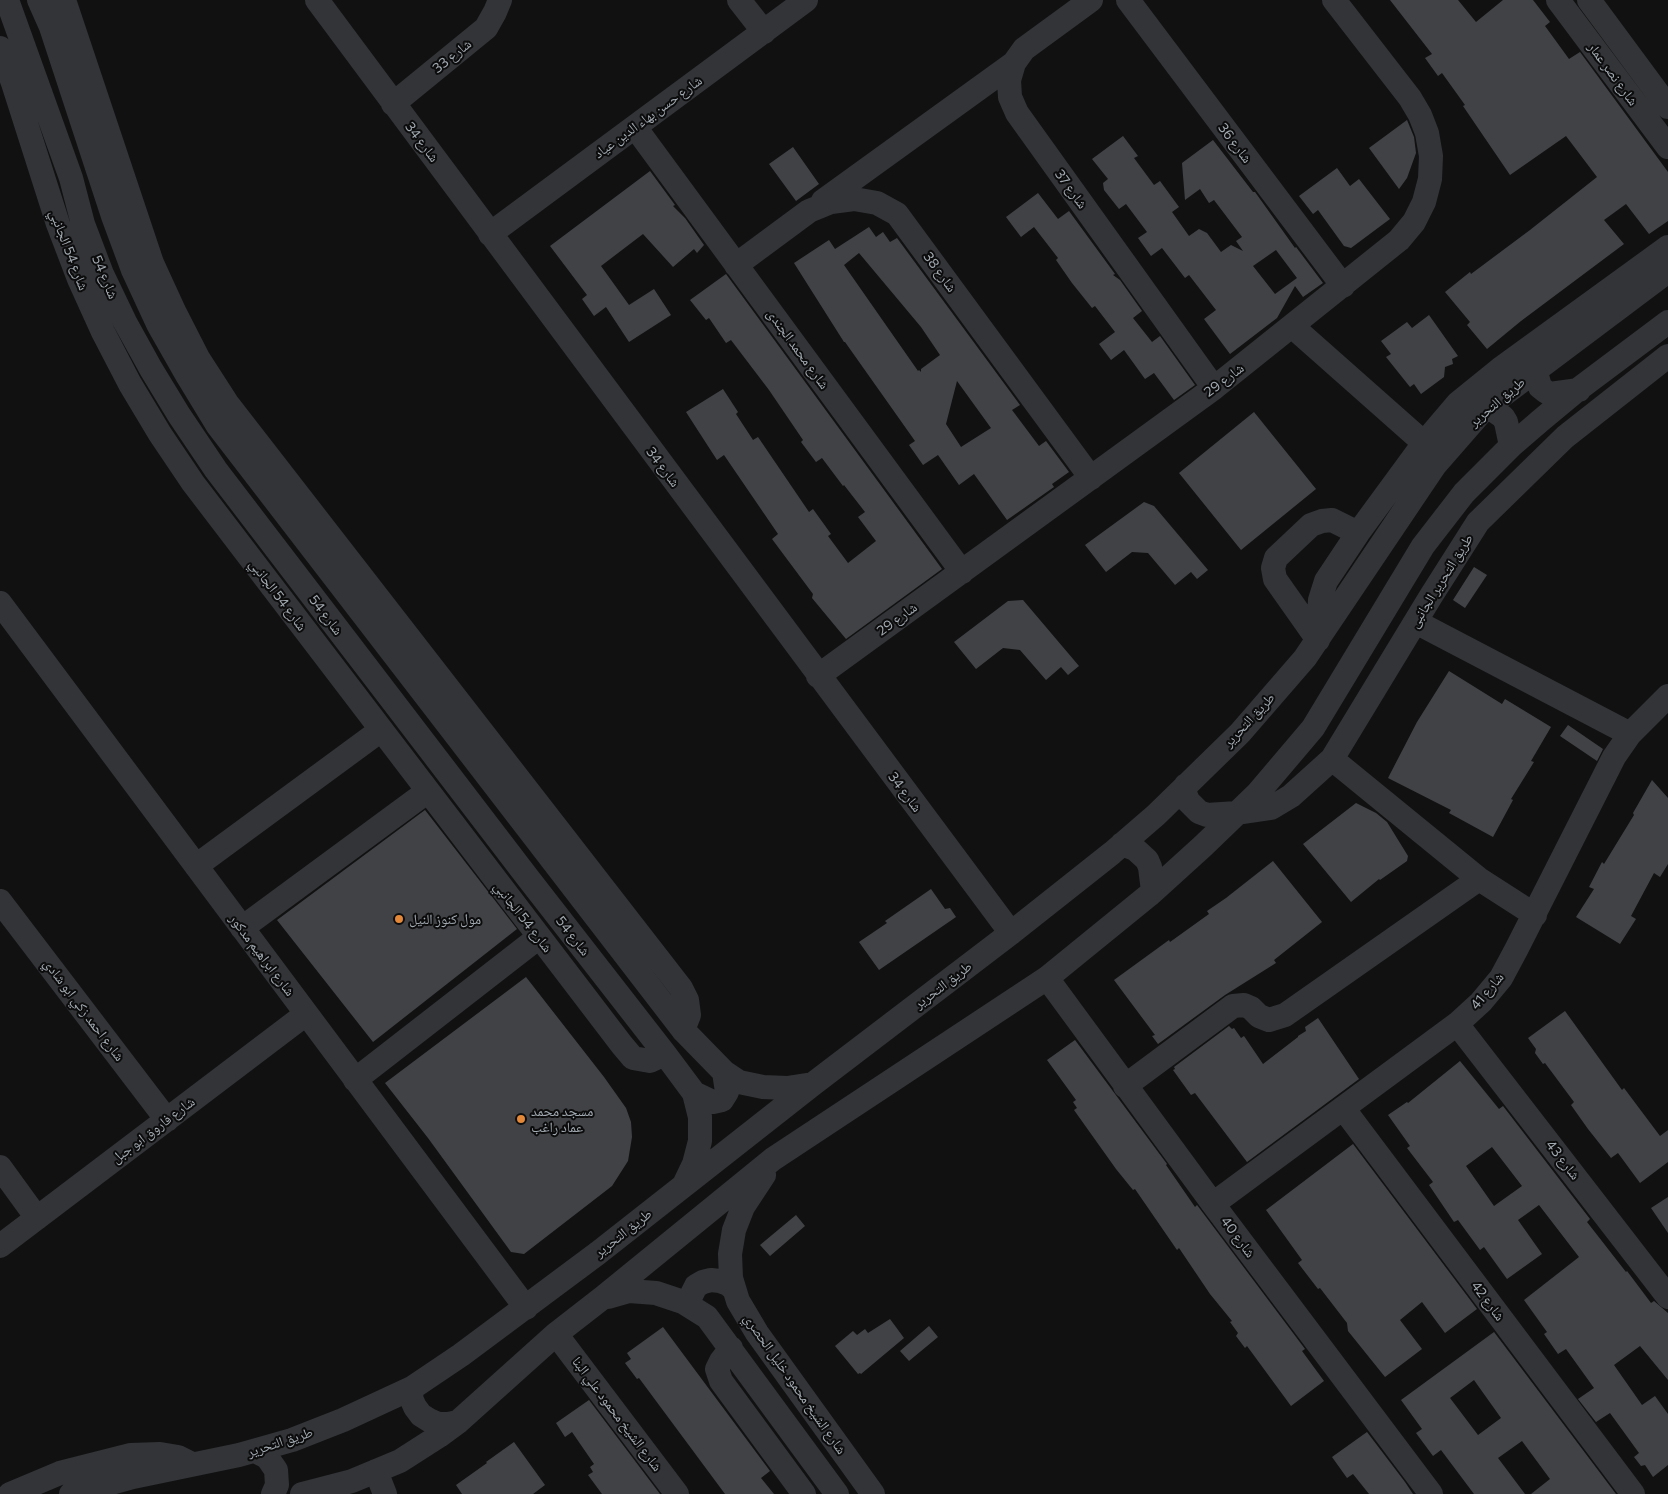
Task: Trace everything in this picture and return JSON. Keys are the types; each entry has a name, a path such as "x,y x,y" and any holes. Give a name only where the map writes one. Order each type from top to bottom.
{"street":[{"name":"شارع 54","path":"7,0 71,178 83,224 102,274 150,369 216,470 694,1093 700,1117 700,1141 694,1164 684,1186"},
{"name":"شارع 54","path":"40,0 51,27 95,163 133,270 158,324 218,426 683,1030 724,1072 739,1082 763,1087 787,1088 813,1084"},
{"path":"64,0 152,262 198,358 227,402 681,988 687,1000 689,1015 683,1030"},
{"name":"شارع 34","path":"316,0 1011,933"},
{"name":"شارع 33","path":"393,104 486,28 500,0"},
{"path":"740,0 764,32"},
{"name":"شارع حسن بهاء الدين عياد","path":"490,234 806,0"},
{"path":"810,211 1014,63 1024,50 1091,0"},
{"name":"شارع 36","path":"1128,0 1343,286"},
{"name":"شارع 29","path":"818,676 1214,388 1293,327 1399,240 1414,222 1424,202 1430,179 1431,156 1427,133 1420,115 1410,98 1334,0"},
{"name":"شارع نصر عمار","path":"1558,0 1668,147"},
{"name":"شارع نصر عمار","path":"1589,0 1668,106"},
{"name":"شارع 54 الجانبي","path":"0,48 58,224 79,279 103,332 130,384 192,483 506,895 633,1058 650,1061 665,1054"},
{"name":"شارع 37","path":"1014,63 1009,80 1010,97 1018,113 1214,388"},
{"path":"45,108 60,112 69,106 73,96"},
{"name":"شارع محمد الجندى","path":"635,126 962,572"},
{"path":"71,178 73,168 80,161 95,163"},
{"name":"شارع 38","path":"736,264 810,211 831,202 854,199 877,203 897,214 1091,478"},
{"path":"1318,640 1322,591 1358,533 1424,443 1458,403 1500,368 1635,283 1668,247"},
{"name":"طريق التحرير","path":"71,1494 133,1477 255,1451 292,1440 343,1420 412,1388 526,1308 813,1084 1011,933 1156,815 1240,733 1305,658 1434,465 1483,410 1542,365 1635,283 1668,271"},
{"path":"302,1494 352,1481 376,1472 420,1449 458,1422 556,1334 601,1300 773,1159 1047,978 1153,891 1237,814 1269,781 1313,728 1423,546 1464,493 1510,446 1576,392 1668,322"},
{"path":"1293,327 1424,443"},
{"path":"1542,365 1538,370 1537,376 1540,387 1550,394 1576,392 1660,363"},
{"name":"طريق التحرير الجانبى","path":"1186,784 1184,793 1188,801 1199,812 1207,815 1237,814 1271,808 1291,796 1332,759 1478,522 1565,437 1660,363"},
{"path":"1483,410 1493,410 1503,417 1506,422 1510,446"},
{"path":"1318,640 1275,579 1273,568 1276,558 1311,525 1322,521 1332,520 1358,533"},
{"path":"1423,546 1431,596"},
{"name":"شارع ابراهيم مدكور","path":"0,603 526,1308"},
{"path":"1416,622 1630,734"},
{"path":"362,706 384,690"},
{"name":"شارع 41","path":"1213,1204 1457,1024 1481,1002 1501,978 1535,916 1614,757 1630,734 1668,697"},
{"path":"196,866 381,730"},
{"path":"1332,759 1479,879 1535,916"},
{"path":"242,928 428,791"},
{"path":"1122,844 1135,849 1147,860 1150,867 1153,891"},
{"path":"506,895 528,878"},
{"path":"1125,1086 1233,1006 1244,1005 1251,1008 1259,1016 1269,1020 1286,1015 1479,879"},
{"name":"شارع احمد زكي ابو شادي","path":"0,900 167,1120"},
{"path":"355,1080 540,937"},
{"name":"شارع 40","path":"1047,978 1125,1086 1430,1494"},
{"name":"شارع فاروق ابو جبل","path":"0,1246 306,1014"},
{"name":"شارع 43","path":"1457,1024 1668,1297"},
{"path":"694,1093 713,1102 722,1100 726,1092 724,1072"},
{"name":"شارع 42","path":"1343,1108 1633,1494"},
{"name":"شارع الشيخ محمود خليل الحصري","path":"773,1159 743,1207 734,1230 730,1254 734,1289 738,1301 757,1333 873,1494"},
{"path":"0,1167 37,1218"},
{"path":"686,1304 696,1286 703,1282 711,1280 720,1281 734,1289"},
{"path":"601,1300 629,1291 656,1293 686,1304 707,1317 836,1494"},
{"name":"شارع الشيخ محمود علي البنا","path":"556,1334 677,1494"},
{"path":"731,1348 717,1369 721,1381 804,1494"},
{"path":"412,1388 411,1398 421,1415 438,1424 458,1422"},
{"path":"255,1451 267,1457 276,1470 277,1485 273,1494"},
{"path":"10,1494 60,1473 131,1455 160,1454 178,1457 193,1465"},
{"path":"376,1472 385,1494"}],"building":[{"path":"1390,0 1458,0 1476,22 1503,0 1533,0 1550,22 1545,26 1569,59 1580,52 1668,172 1668,221 1649,234 1626,204 1604,220 1624,244 1521,321 1487,349 1467,325 1470,322 1445,292 1530,230 1597,177 1566,136 1510,175 1442,73 1438,76 1425,58 1432,54"},
{"path":"1407,120 1414,137 1416,153 1407,178 1399,189 1369,148"},
{"path":"1123,136 1138,156 1134,158 1154,185 1160,181 1179,207 1172,212 1189,236 1199,229 1207,233 1221,252 1231,245 1243,251 1236,241 1242,237 1214,200 1209,203 1200,189 1185,200 1182,163 1213,140 1253,192 1255,192 1323,283 1303,297 1295,286 1277,318 1230,354 1204,319 1216,310 1189,275 1185,278 1162,248 1151,256 1138,238 1147,232 1126,204 1119,209 1104,190 1103,183 1108,179 1092,159","holes":["1276,250 1297,278 1275,294 1253,266"]},
{"path":"793,147 819,184 796,201 769,164"},
{"path":"1337,168 1350,186 1359,179 1390,219 1351,248 1344,246 1318,210 1313,214 1299,196"},
{"path":"650,171 675,205 673,206 685,218 704,245 697,253 694,249 673,267 643,234 601,266 629,305 654,289 671,315 629,342 606,307 594,316 582,299 587,295 550,246"},
{"path":"1038,193 1058,219 1069,211 1115,274 1113,275 1120,280 1142,311 1133,318 1152,342 1160,336 1195,385 1174,400 1154,373 1145,379 1124,350 1111,360 1099,344 1115,332 1095,306 1092,308 1072,283 1056,260 1058,258 1034,227 1021,237 1006,217"},
{"path":"869,227 876,237 883,232 890,242 897,238 1020,405 1012,410 1039,446 1046,441 1069,472 1052,484 1054,487 1007,520 974,474 959,485 938,455 923,465 909,445 915,441 844,342 794,263 829,240 835,249","holes":["859,253 921,327 940,355 921,369 921,372 918,371 844,265","957,381 991,428 961,447 946,424"]},
{"path":"726,274 942,569 846,639 812,598 813,594 772,539 778,534 724,455 717,460 686,412 723,389 753,440 758,437 809,512 813,509 831,534 828,536 848,563 876,541 858,517 865,512 822,458 816,462 801,442 803,440 769,390 731,340 726,343 709,318 706,320 690,300"},
{"path":"1429,315 1458,356 1452,359 1453,364 1445,367 1444,377 1421,394 1414,384 1410,387 1386,357 1391,354 1381,341 1407,322 1412,328"},
{"path":"1254,412 1316,489 1241,550 1179,473"},
{"path":"1144,502 1154,506 1208,570 1197,579 1191,572 1175,585 1148,553 1132,552 1106,572 1085,545"},
{"path":"1474,567 1487,575 1465,608 1453,600"},
{"path":"1023,600 1079,666 1068,675 1061,667 1046,680 1020,650 1003,648 976,669 954,642 1008,601"},
{"path":"1449,671 1502,704 1505,699 1551,727 1531,761 1534,762 1511,799 1513,800 1493,837 1449,813 1451,810 1388,778 1417,722"},
{"path":"1568,725 1603,749 1597,761 1560,736"},
{"path":"1652,780 1668,798 1668,864 1660,877 1654,873 1631,916 1636,919 1620,944 1576,917 1594,889 1589,887 1602,862 1604,864 1634,815 1633,813"},
{"path":"1356,803 1376,813 1387,822 1408,856 1407,861 1379,879 1351,902 1303,844"},
{"name":"مول كنوز النيل","path":"425,810 517,929 373,1042 277,920"},
{"path":"1273,861 1322,922 1274,960 1276,963 1225,995 1158,1044 1152,1036 1155,1035 1114,980 1209,914 1207,911"},
{"path":"931,889 945,909 950,908 956,917 879,970 859,942"},
{"name":"مسجد محمد عماد راغب","path":"526,977 626,1108 631,1122 632,1137 628,1161 612,1186 524,1254 511,1252 428,1138 385,1083"},
{"path":"1565,1011 1622,1090 1624,1088 1660,1136 1668,1130 1668,1162 1640,1183 1618,1153 1611,1158 1588,1129 1571,1105 1574,1102 1545,1063 1543,1064 1535,1053 1536,1049 1528,1038"},
{"path":"1318,1018 1359,1079 1247,1162 1195,1093 1191,1095 1173,1070 1175,1069 1174,1067 1229,1026 1232,1029 1234,1028 1241,1038 1244,1036 1263,1064 1306,1031 1305,1027"},
{"path":"1075,1040 1167,1164 1195,1207 1197,1205 1305,1349 1302,1351 1324,1381 1291,1406 1247,1346 1245,1348 1236,1336 1238,1333 1230,1322 1232,1321 1210,1294 1179,1248 1177,1250 1135,1189 1133,1190 1116,1169 1074,1110 1077,1108 1073,1102 1076,1100 1047,1060"},
{"path":"1460,1061 1499,1109 1503,1106 1590,1219 1587,1222 1651,1303 1654,1301 1668,1313 1668,1380 1640,1346 1614,1365 1642,1405 1655,1396 1668,1414 1668,1465 1653,1477 1645,1465 1641,1466 1634,1457 1639,1453 1610,1413 1596,1422 1578,1399 1594,1388 1566,1349 1558,1354 1544,1334 1547,1332 1524,1300 1579,1257 1539,1205 1518,1220 1542,1254 1507,1279 1484,1247 1480,1250 1458,1220 1454,1222 1429,1185 1433,1182 1407,1148 1410,1146 1388,1115 1408,1103","holes":["1492,1147 1522,1186 1494,1206 1466,1166"]},
{"path":"1353,1144 1477,1309 1445,1333 1422,1302 1400,1320 1422,1349 1385,1377 1348,1331 1347,1323 1298,1263 1302,1260 1266,1210"},
{"path":"1668,1197 1668,1233 1651,1208"},
{"path":"796,1215 805,1226 770,1256 760,1245"},
{"path":"890,1319 904,1338 861,1374 858,1374 835,1346 853,1331 857,1335 865,1329 868,1333"},
{"path":"929,1326 938,1337 909,1361 900,1351"},
{"path":"663,1327 770,1471 761,1478 774,1494 725,1494 639,1378 637,1379 625,1363 631,1359 627,1353"},
{"path":"1494,1332 1616,1494 1531,1494 1550,1479 1522,1441 1498,1458 1525,1494 1474,1494 1441,1450 1433,1456 1416,1433 1422,1429 1401,1400","holes":["1474,1380 1501,1418 1478,1435 1450,1398"]},
{"path":"589,1400 660,1494 602,1494 588,1475 593,1472 590,1467 594,1464 572,1432 565,1437 556,1423"},
{"path":"1367,1432 1413,1494 1369,1494 1353,1474 1347,1478 1332,1457"},
{"path":"514,1442 545,1485 533,1494 462,1494 456,1485"}],"place":[{"name":"مول كنوز النيل","path":"399,919"},
{"name":"مسجد محمد عماد راغب","path":"521,1119"}]}
